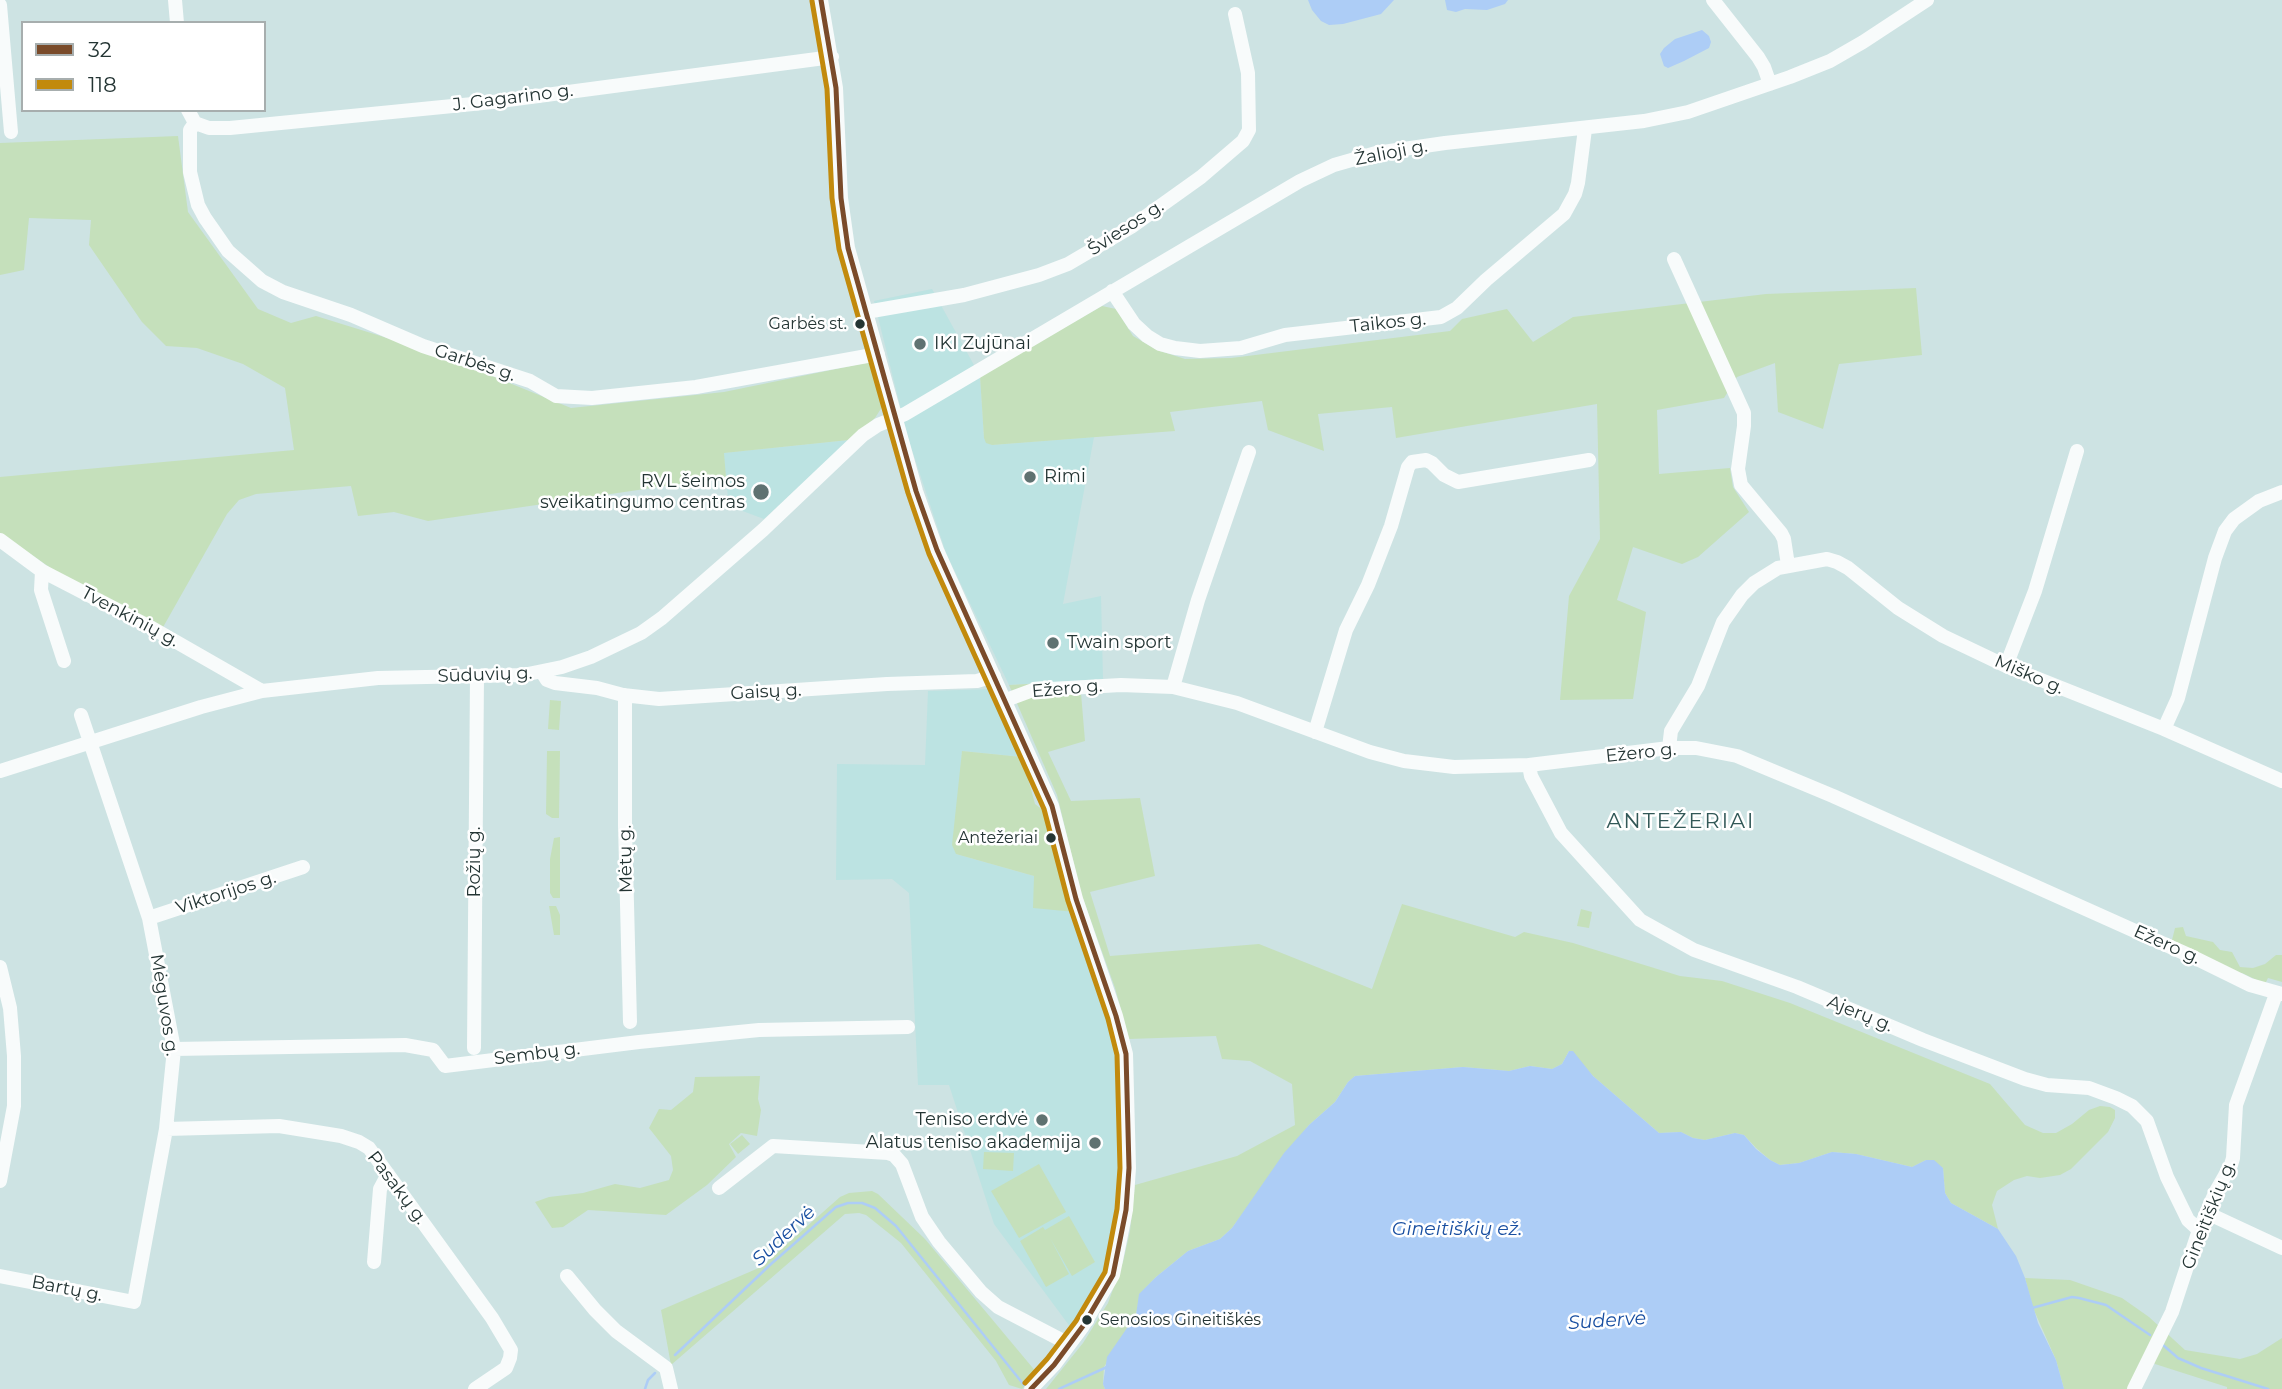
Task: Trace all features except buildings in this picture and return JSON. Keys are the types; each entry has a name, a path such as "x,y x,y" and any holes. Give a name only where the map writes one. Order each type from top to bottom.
{"street":[{"path":"175,0 177,21"},
{"path":"821,0 836,88 844,223 852,264 916,491 937,550 1052,806 1076,899 1116,1016 1126,1054 1129,1168 1120,1247 1113,1275 1083,1326 1054,1365 1031,1389"},
{"path":"1713,0 1758,57 1770,84"},
{"path":"1896,0 1904,15"},
{"name":"Žalioji g.","path":"895,417 905,414 1300,181 1334,165 1376,153 1585,129 1688,112 1830,61 1927,0"},
{"path":"0,5 11,132"},
{"name":"Šviesos g.","path":"866,312 964,295 1039,275 1068,264 1131,227 1201,177 1243,141 1248,130 1248,73 1235,14"},
{"name":"J. Gagarino g.","path":"191,116 209,128 230,128 493,102 832,57"},
{"name":"Garbės g.","path":"191,116 190,172 198,205 229,251 262,281 423,346 530,381 556,396 592,398 696,387 878,354"},
{"name":"Taikos g.","path":"1112,291 1134,324 1147,336 1160,344 1200,351 1241,348 1295,334 1441,317 1457,308 1564,214 1578,183 1585,129"},
{"path":"1674,259 1744,413 1738,468 1741,485 1781,533 1788,565"},
{"name":"Sūduvių g.","path":"0,771 201,707 262,691 378,678 523,675 582,661 616,647 662,618 746,546 863,435 895,417"},
{"path":"1173,687 1198,600 1249,452"},
{"path":"2006,666 2035,591 2077,452"},
{"path":"1315,732 1346,630 1368,585 1391,526 1408,467 1412,463 1426,460 1444,475 1458,482 1589,460"},
{"path":"2164,729 2178,698 2215,558 2225,531 2234,519 2259,501 2282,492"},
{"name":"Tvenkinių g.","path":"0,540 42,571 152,628 262,691"},
{"name":"Miško g.","path":"1669,748 1671,731 1698,686 1731,608 1766,574 1788,565 1827,559 1837,562 1909,615 1943,636 2006,666 2164,729 2282,781"},
{"path":"42,571 41,590 64,661"},
{"name":"Gaisų g.","path":"542,672 547,680 555,684 659,699 977,681 994,676"},
{"name":"Rožių g.","path":"474,1048 477,676"},
{"name":"Ežero g.","path":"1006,699 1033,690 1121,685 1173,687 1237,703 1370,752 1418,764 1454,767 1529,765 1669,748 1696,748 1737,757 1768,768 2193,957 2250,985 2279,994"},
{"name":"Mėtų g.","path":"625,695 630,1022"},
{"name":"Mėguvos g.","path":"81,715 149,918 174,1049 166,1129 134,1302"},
{"name":"Ajerų g.","path":"1529,765 1531,776 1561,833 1640,920 1694,950 1797,987 2025,1079 2047,1085 2089,1088 2116,1098 2132,1107 2147,1121 2166,1177 2188,1220 2199,1230"},
{"name":"Viktorijos g.","path":"149,918 303,867"},
{"path":"0,967 10,1008 14,1056 14,1106 0,1181"},
{"name":"Gineitiškių g.","path":"2134,1389 2172,1312 2199,1230 2231,1165 2236,1105 2279,994"},
{"name":"Sembų g.","path":"174,1049 405,1045 433,1050 445,1066 759,1030 908,1027"},
{"name":"Pasakų g.","path":"166,1129 279,1126 341,1136 369,1148 496,1324 511,1350 506,1368 474,1389"},
{"path":"719,1188 773,1146 894,1155 902,1164 922,1217 981,1292 998,1307 1069,1344"},
{"path":"374,1262 380,1189 388,1174"},
{"path":"2207,1213 2282,1248"},
{"name":"Bartų g.","path":"0,1276 134,1302"},
{"path":"567,1276 615,1331 666,1368 671,1389"}],"shaded area":[{"path":"932,289 980,376 984,438 992,445 1094,437 1063,604 1101,596 1103,679 1009,685 946,553 908,438 874,301"},
{"name":"RVL šeimos sveikatingumo centras","path":"849,440 764,519 729,506 723,453"},
{"path":"991,689 1022,757 962,751 956,854 1034,876 1075,912 1119,1044 1122,1145 1118,1219 1109,1259 1097,1288 1071,1328 994,1224 949,1085 918,1085 909,893 892,879 836,880 837,764 925,765 928,691"}],"green space":[{"path":"178,136 188,212 258,309 291,323 316,316 465,365 571,408 724,392 875,361 884,402 875,418 849,440 724,453 726,477 428,521 394,512 358,516 351,486 256,494 239,500 227,514 162,629 55,571 0,533 0,477 294,450 285,388 243,364 197,348 166,346 142,322 89,245 91,220 29,218 24,270 0,275 0,143"},
{"path":"1916,288 1922,355 1839,364 1823,429 1778,412 1775,363 1737,377 1724,398 1657,410 1659,474 1730,468 1733,487 1749,512 1698,557 1682,564 1633,547 1617,600 1646,612 1633,699 1560,700 1569,596 1600,539 1597,404 1396,438 1392,407 1318,414 1324,451 1268,430 1262,401 1170,412 1175,431 992,445 986,443 984,438 980,376 1102,306 1116,309 1133,336 1157,350 1185,359 1231,358 1450,331 1462,319 1507,309 1533,342 1573,317 1766,294"},
{"path":"1080,681 1085,741 1048,752 1071,801 1140,798 1155,876 1090,892 1110,956 1259,944 1372,989 1402,904 1515,937 1524,932 1573,943 1680,976 1722,981 1790,1003 1990,1084 2025,1125 2043,1133 2056,1133 2089,1110 2100,1106 2115,1110 2115,1118 2108,1132 2071,1169 2060,1175 2040,1178 2027,1176 2014,1180 1997,1191 1992,1205 1998,1229 1951,1203 1945,1193 1943,1168 1926,1160 1912,1167 1856,1154 1832,1152 1799,1163 1780,1165 1770,1160 1744,1135 1735,1133 1705,1140 1681,1132 1659,1133 1593,1076 1569,1051 1562,1064 1552,1069 1530,1066 1509,1071 1463,1067 1355,1076 1335,1102 1309,1125 1232,1228 1220,1239 1188,1251 1140,1294 1136,1315 1104,1367 1105,1389 1046,1389 1083,1343 1108,1303 1123,1262 1130,1231 1135,1185 1237,1156 1295,1125 1292,1084 1250,1061 1222,1059 1216,1036 1129,1039 1115,988 1081,893 1057,795 1009,685"},
{"path":"550,700 561,701 559,730 548,729"},
{"path":"547,751 560,751 559,818 546,814"},
{"path":"962,751 1022,757 1035,804 1047,813 1075,912 1033,908 1034,876 956,854 952,845"},
{"path":"560,837 560,898 553,898 550,893 550,859 554,838"},
{"path":"549,906 556,906 560,915 560,935 554,935"},
{"path":"1581,909 1592,912 1589,928 1577,926"},
{"path":"2183,927 2186,936 2213,942 2220,950 2232,952 2240,967 2253,968 2265,964 2276,955 2282,955 2282,982 2268,978 2265,984 2242,973 2234,973 2172,940 2175,928"},
{"path":"760,1076 758,1099 761,1110 757,1136 741,1133 729,1144 736,1157 707,1185 666,1215 588,1210 563,1227 552,1228 535,1202 615,1184 640,1188 669,1180 673,1170 671,1156 649,1128 659,1109 671,1110 693,1092 695,1077"},
{"path":"742,1135 750,1144 738,1154 730,1144"},
{"path":"984,1152 1014,1153 1013,1171 983,1169"},
{"path":"1039,1164 1066,1212 1019,1238 991,1191"},
{"path":"872,1191 925,1239 1037,1373 1022,1389 1009,1385 996,1361 901,1243 866,1215 859,1213 845,1214 671,1365 661,1310 761,1267 840,1197 849,1193"},
{"path":"1069,1216 1095,1262 1072,1276 1050,1238 1069,1274 1046,1287 1020,1241"},
{"path":"2025,1278 2070,1280 2122,1298 2149,1317 2185,1350 2240,1359 2257,1354 2282,1338 2282,1389 2227,1389 2155,1364 2147,1356 2129,1389 2064,1389 2056,1360 2033,1308"}],"water":[{"path":"1308,0 1394,0 1381,14 1329,25 1321,21"},
{"path":"1445,0 1508,0 1505,4 1487,10 1465,9 1456,12 1447,10"},
{"path":"1702,30 1709,36 1709,48 1668,68 1664,66 1660,54 1664,48 1675,39"},
{"name":"Gineitiškių ež.","path":"1569,1051 1573,1051 1593,1076 1659,1133 1681,1132 1705,1140 1735,1133 1744,1135 1756,1149 1780,1165 1799,1163 1832,1152 1856,1154 1912,1167 1926,1160 1934,1160 1943,1168 1945,1193 1951,1203 1998,1229 2016,1256 2038,1323 2056,1360 2064,1389 1105,1389 1103,1384 1107,1357 1136,1315 1139,1294 1188,1251 1220,1239 1232,1228 1284,1153 1309,1125 1335,1102 1355,1076 1463,1067 1509,1071 1530,1066 1552,1069 1562,1064"}],"waterway":[{"name":"Sudervė","path":"675,1355 836,1207 848,1203 862,1203 875,1208 896,1226 1024,1385"},
{"name":"Sudervė","path":"2032,1308 2072,1297 2079,1298 2106,1305 2150,1335"},
{"name":"Sudervė","path":"2163,1345 2178,1358 2201,1368 2268,1389"},
{"name":"Sudervė","path":"1059,1389 1107,1367"},
{"name":"Sudervė","path":"645,1389 648,1380 655,1373"}],"transit line":[{"name":"32","path":"821,0 836,88 841,198 848,248 916,491 937,550 1052,806 1076,899 1116,1016 1126,1054 1129,1168 1126,1210 1113,1275 1083,1326 1054,1365 1031,1389"},
{"name":"118","path":"812,1 827,89 832,198 839,249 908,493 929,554 1044,809 1068,901 1108,1019 1117,1055 1120,1168 1117,1209 1105,1272 1076,1321 1025,1383"}],"place":[{"name":"Garbės st.","path":"860,324"},
{"name":"IKI Zujūnai","path":"920,344"},
{"name":"Rimi","path":"1030,477"},
{"name":"RVL šeimos sveikatingumo centras","path":"761,492"},
{"name":"Twain sport","path":"1053,643"},
{"name":"Antežeriai","path":"1051,838"},
{"name":"Teniso erdvė","path":"1042,1120"},
{"name":"Alatus teniso akademija","path":"1095,1143"},
{"name":"Senosios Gineitiškės","path":"1087,1320"}],"district":[{"name":"ANTEŽERIAI","path":"1681,822"}]}
